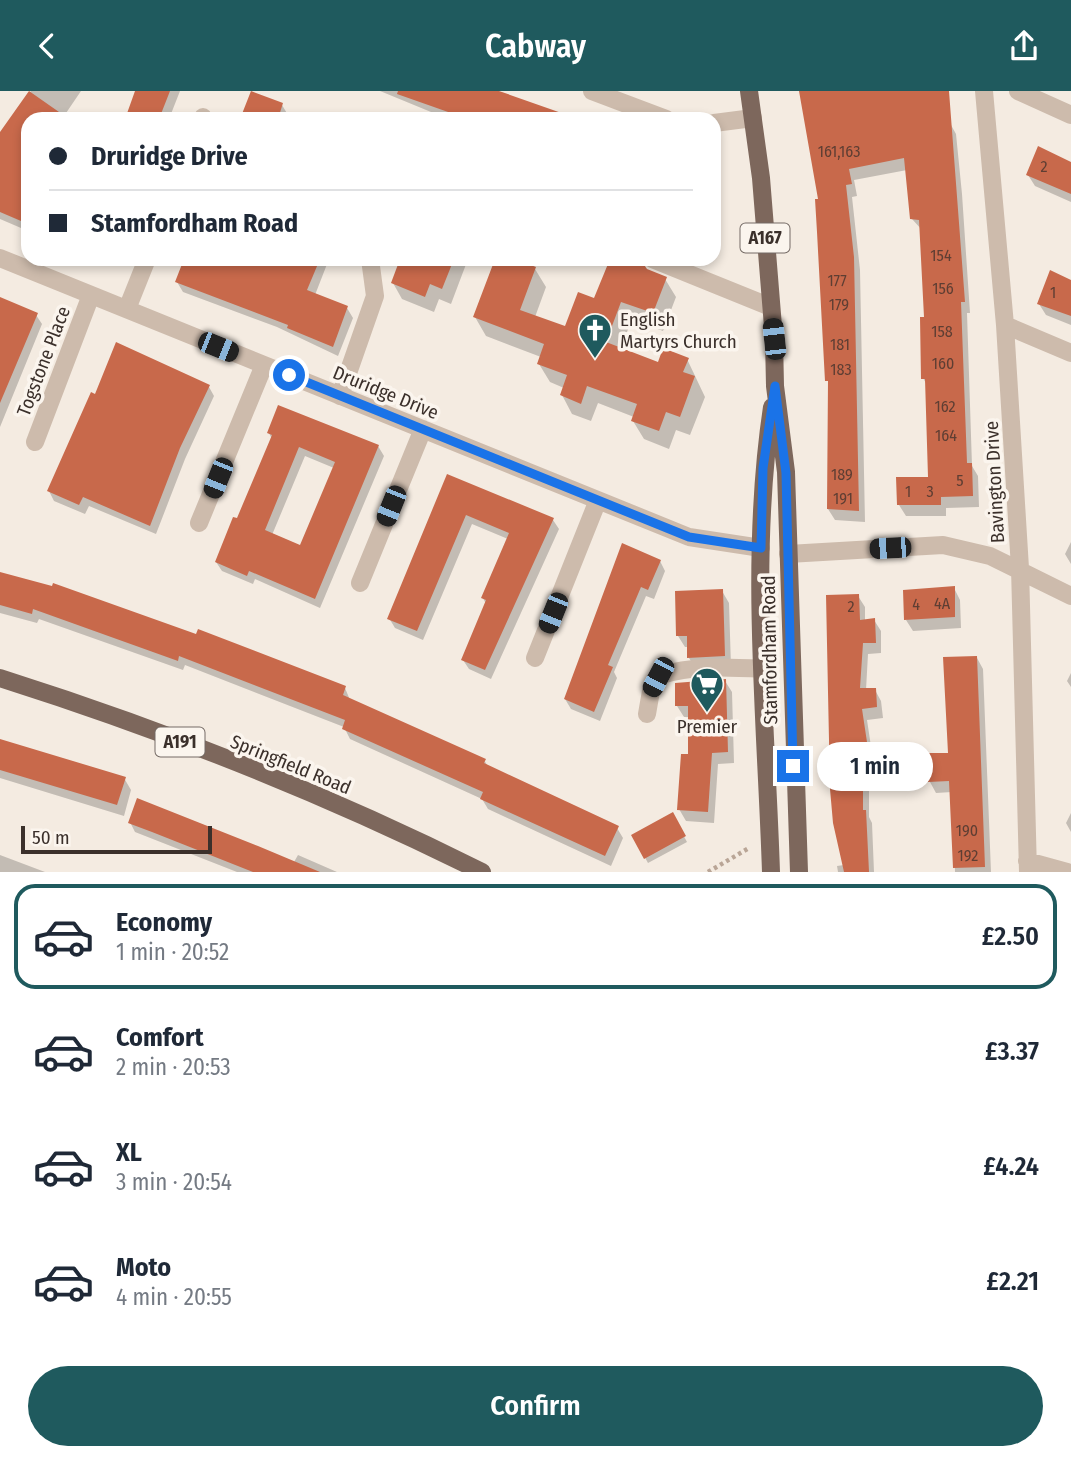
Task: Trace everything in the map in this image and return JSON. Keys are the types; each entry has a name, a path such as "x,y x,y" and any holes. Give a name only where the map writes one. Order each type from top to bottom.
{"main road":[{"name":"Stamfordham Road","path":"748,91 753,118 771,307 775,386 786,473 799,872"},
{"name":"Stamfordham Road","path":"771,872 761,548 763,468 775,386"},
{"name":"Springfield Road","path":"0,678 82,703 256,772 422,842 482,872"}],"street":[{"path":"592,91 648,112"},
{"name":"Bavington Drive","path":"984,91 1005,325 1020,568 1028,866"},
{"path":"1018,91 1071,114"},
{"path":"721,122 753,118"},
{"name":"Druridge Drive","path":"0,258 689,537 761,548"},
{"path":"127,309 144,266"},
{"path":"340,396 375,296 371,266"},
{"path":"669,266 771,307"},
{"name":"Togstone Place","path":"34,442 91,295"},
{"path":"1005,325 1071,353"},
{"path":"199,523 264,365"},
{"path":"360,583 423,429"},
{"path":"536,658 598,500"},
{"path":"788,554 943,545 990,555 1071,596"},
{"path":"647,714 651,691 658,677 674,671 725,666 764,669"},
{"path":"1028,866 1067,872"}],"path":[{"path":"708,872 770,836"}],"building":[{"path":"29,91 59,112 21,112 21,221 0,212 0,132"},
{"path":"135,91 170,91 162,112 128,112"},
{"path":"251,91 283,103 280,112 243,112"},
{"path":"398,91 499,91 559,112 448,112 397,94"},
{"path":"799,91 949,91 965,302 961,302 967,463 972,463 973,496 941,497 941,505 897,505 896,477 928,477 925,379 921,379 920,317 924,317 919,220 910,219 904,158 849,169 852,184 846,185 854,257 859,511 827,509 828,381 825,381 815,199 818,199"},
{"path":"1038,146 1071,162 1071,194 1026,175"},
{"path":"181,266 317,266 307,290 348,306 333,347 287,328 288,325 175,282"},
{"path":"397,266 451,266 442,289 430,284 425,297 391,283"},
{"name":"English Martyrs Church","path":"492,266 536,267 520,310 565,326 578,292 594,298 607,266 645,266 667,277 653,313 621,302 606,342 658,362 663,348 689,358 683,372 695,376 680,417 666,412 659,431 631,421 637,404 587,386 581,404 560,395 567,375 537,364 544,344 473,317"},
{"path":"1050,270 1071,280 1071,316 1037,304"},
{"path":"0,297 38,313 0,403"},
{"path":"116,342 210,385 180,448 150,526 83,497 79,505 47,491 91,392 95,394"},
{"path":"278,405 379,445 315,599 249,571 247,576 215,562 272,435 267,433","holes":["299,447 335,462 300,545 265,530"]},
{"path":"447,474 554,518 485,670 461,660 486,600 481,598 509,533 466,515 417,631 387,619"},
{"path":"622,543 661,560 648,590 641,587 608,665 613,667 594,712 564,699"},
{"path":"0,572 52,586 53,583 196,634 198,629 346,686 343,695 486,759 484,763 619,826 605,856 480,799 483,792 342,729 345,720 179,656 178,661 33,609 32,614 0,605"},
{"path":"955,586 955,617 904,620 903,590"},
{"path":"723,589 725,656 687,658 687,636 676,636 675,591"},
{"path":"859,594 860,620 875,618 876,643 863,643 860,688 876,688 877,707 862,709 870,762 863,763 863,810 866,810 869,872 844,872 833,823 830,789 826,595"},
{"path":"977,656 985,867 953,868 949,781 928,782 925,753 948,753 943,657"},
{"path":"726,679 728,752 712,753 708,812 677,810 681,754 688,754 688,706 675,706 675,683"},
{"path":"0,739 126,777 117,805 0,770"},
{"path":"137,798 320,872 253,872 128,823"},
{"path":"673,812 686,836 644,859 631,835"}],"place":[{"name":"English Martyrs Church","path":"595,360"},
{"name":"Premier","path":"707,714"}],"route":[{"path":"289,375 689,537 761,548 763,468 775,386 786,473 793,766"}]}
